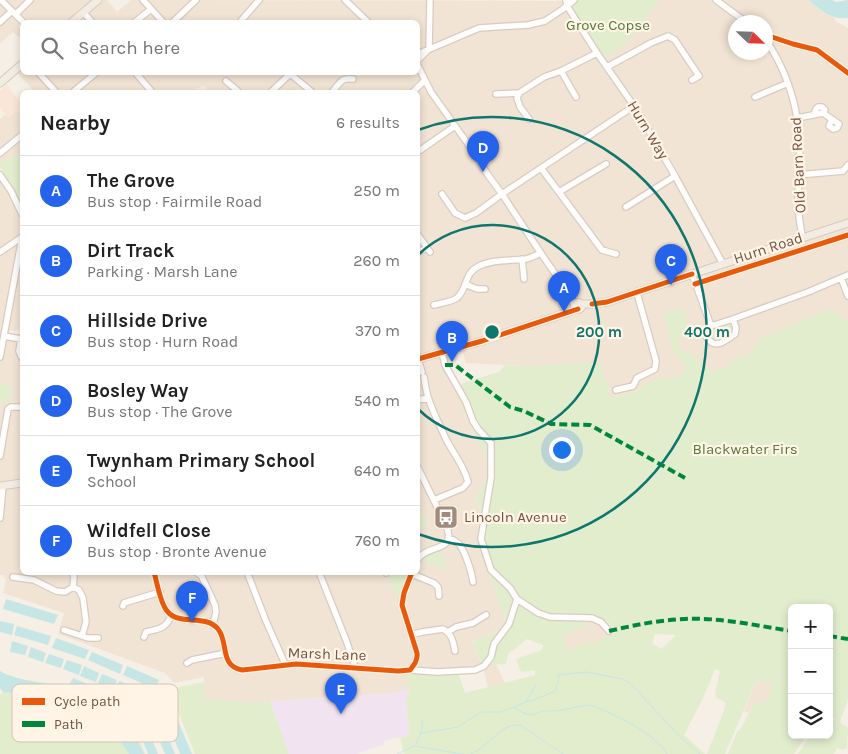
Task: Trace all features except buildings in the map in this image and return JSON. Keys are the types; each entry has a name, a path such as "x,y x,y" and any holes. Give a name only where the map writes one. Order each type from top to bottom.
{"main road":[{"path":"74,20 98,0"},
{"path":"0,83 20,66"},
{"name":"Hurn Road","path":"578,306 607,302 848,224"},
{"path":"420,358 566,314 578,306"},
{"path":"2,486 20,483"}],"street":[{"path":"1,0 22,20"},
{"path":"0,22 30,0"},
{"path":"143,0 160,20"},
{"path":"175,20 196,0"},
{"path":"242,20 259,0"},
{"path":"345,0 366,20"},
{"path":"420,58 429,49 430,0"},
{"path":"420,53 479,28 528,25 545,21 567,3 574,0"},
{"path":"716,0 736,15"},
{"name":"Hurn Way","path":"567,3 634,106 723,264"},
{"path":"137,20 151,9"},
{"path":"84,12 90,20"},
{"path":"607,67 668,36 674,40 700,76 692,80"},
{"path":"773,40 817,50 848,73"},
{"name":"Old Barn Road","path":"773,50 788,83 797,118 800,151 798,205 802,238"},
{"path":"529,119 516,98 519,93 544,77 562,71 598,53"},
{"path":"420,70 431,92 578,306"},
{"path":"562,71 576,97"},
{"path":"41,75 54,90"},
{"path":"79,90 94,75"},
{"path":"138,75 150,90"},
{"path":"273,90 287,75"},
{"path":"291,75 310,90"},
{"path":"334,90 342,80 347,78 353,79"},
{"path":"415,90 425,80"},
{"path":"226,81 237,90"},
{"path":"755,97 788,83"},
{"path":"496,94 519,93"},
{"path":"442,194 455,212 464,218 476,213 634,106"},
{"path":"797,118 814,115 818,107 822,108 824,110 823,113 832,119"},
{"path":"420,150 455,126"},
{"path":"0,153 20,136"},
{"path":"559,192 606,164"},
{"path":"798,175 843,171 848,165"},
{"path":"542,168 602,250 616,254"},
{"path":"0,175 20,210"},
{"path":"626,208 675,176"},
{"name":"Hurn Road","path":"695,284 848,235"},
{"path":"0,252 20,238"},
{"path":"420,238 428,250 420,252"},
{"path":"0,357 20,248"},
{"path":"434,305 454,299 459,295 470,272 478,266 487,263 529,258 541,253"},
{"path":"522,259 524,279"},
{"path":"692,274 710,326 706,336 708,341 713,344 720,344 735,334 736,328 733,319"},
{"path":"710,326 808,292 848,275"},
{"path":"841,278 848,296"},
{"path":"465,284 477,289 485,289"},
{"path":"616,390 633,386 637,378 655,369 656,360 637,292"},
{"path":"4,336 20,339"},
{"path":"442,352 445,365 466,402 473,420 492,443 490,478 481,539 491,570 510,588 517,599 538,613 550,617 592,618 601,622 610,631"},
{"path":"421,371 428,398 468,482 463,488 434,500"},
{"path":"420,400 428,398"},
{"path":"7,458 0,456 8,409 20,407"},
{"path":"420,472 449,533 443,546 420,556"},
{"path":"0,518 2,486"},
{"path":"448,538 459,544 462,548 473,582"},
{"path":"34,580 35,575"},
{"path":"73,575 73,587"},
{"path":"155,575 164,607 171,616 177,619 204,621 219,629 222,635 226,653 192,660 187,663"},
{"path":"201,575 216,606 212,624"},
{"path":"248,575 285,664"},
{"path":"321,575 355,667"},
{"path":"411,575 402,602 417,656 412,668"},
{"path":"416,575 434,583 438,587 439,596"},
{"path":"14,577 34,580 56,591 65,592 73,587"},
{"path":"73,587 79,590 83,598 86,622 82,636"},
{"path":"123,606 124,603 160,592"},
{"name":"Marsh Lane","path":"226,653 230,663 237,669 242,670 285,664 398,670 412,668 437,672 475,670 484,666 491,657 494,644 509,624 517,599"},
{"path":"448,632 456,626 473,623 486,615"},
{"path":"144,637 146,632 164,627 171,616"},
{"path":"411,635 440,629 448,632 452,638 455,651"},
{"path":"64,630 88,638 98,638"}],"shaded area":[{"path":"0,0 107,0 117,12 131,0 143,0 145,2 148,0 809,0 821,11 835,18 835,21 848,28 848,330 755,353 727,374 690,370 676,378 647,383 634,392 610,398 524,366 466,363 461,347 443,352 455,381 468,422 484,453 487,477 475,497 482,516 478,537 506,622 504,629 475,640 473,645 482,665 496,664 505,683 488,687 483,667 475,670 405,671 410,689 394,693 247,703 204,698 204,677 174,683 165,673 58,634 64,613 3,593 6,580 3,575 0,575 0,174 20,210 20,324 19,330 9,330 8,332 20,339 20,575 420,575 420,528 429,524 420,510 420,90 207,90 204,86 194,90 33,90 15,70 20,66 20,75 420,75 420,20 20,20 19,37 13,32 0,43"},
{"path":"6,84 20,102 20,112 16,110 8,117 0,107 0,91"},
{"path":"16,110 20,112 20,155 0,162 0,119 6,114 9,117"},
{"path":"586,619 600,624 612,635 594,643 566,649 563,635"},
{"path":"757,680 773,683 773,685 767,700 753,706 749,713 744,711"},
{"path":"410,689 406,698 409,731 406,737 384,741 385,744 356,754 289,754 270,701 394,693"}],"green space":[{"name":"Grove Copse","path":"574,0 659,1 635,34 603,60 567,6"},
{"path":"20,155 20,202 0,167 0,162"},
{"name":"Blackwater Firs","path":"684,308 689,334 678,341 681,350 696,357 709,370 725,369 736,358 747,357 759,339 814,316 832,310 848,323 848,699 840,722 848,728 847,749 837,748 834,754 798,754 808,739 833,739 833,722 835,719 833,717 833,604 788,604 788,739 804,739 794,754 728,754 737,732 753,706 767,700 773,685 773,683 757,680 725,754 707,754 726,703 716,697 715,693 720,671 715,669 684,735 705,754 404,754 400,737 406,737 409,731 406,698 410,689 405,673 458,673 465,693 535,675 535,670 521,672 516,659 542,650 543,645 527,639 508,654 506,664 482,665 473,645 475,640 504,629 506,622 477,537 482,516 475,497 487,477 484,453 468,422 456,387 465,382 499,372 505,365 524,366 601,362 610,398 634,392 656,379 676,378 684,373 684,366 672,348 664,313","holes":["586,615 607,621 616,632 598,641 567,649 563,635 587,626","655,634 675,635 662,649 652,644"]},
{"path":"732,321 735,329 734,333 719,343 713,342 707,336 712,327"},
{"path":"0,384 12,386 9,403 0,402"},
{"path":"420,510 429,524 420,528"},
{"path":"441,548 447,568 445,569 420,559 423,555"},
{"path":"388,575 410,575 400,602"},
{"path":"25,680 54,684 24,684"},
{"path":"204,682 204,698 247,703 270,701 289,754 195,754 178,712 179,687"},
{"path":"3,692 12,692 12,742 140,742 145,754 0,754 0,695"}],"water":[{"path":"809,0 832,0 836,2 848,0 848,18 831,16"},
{"path":"6,599 58,615 54,624 3,609"},
{"path":"0,621 14,624 12,635 0,632"},
{"path":"17,626 51,636 48,645 14,635"},
{"path":"56,638 89,650 85,659 52,648"},
{"path":"12,641 28,646 25,655 10,652"},
{"path":"31,647 46,653 43,662 28,657"},
{"path":"92,652 123,665 120,674 88,660"},
{"path":"49,654 64,659 61,668 45,663"},
{"path":"67,660 82,665 79,675 63,669"},
{"path":"84,666 99,673 96,682 80,676"},
{"path":"127,666 159,680 157,684 144,684 123,675"},
{"path":"0,671 15,677 47,684 12,684 12,693 3,692 0,688"},
{"path":"102,674 117,680 115,684 98,683"},
{"path":"73,678 88,684 70,684"},
{"path":"178,721 192,754 180,754 175,742 178,742"},
{"path":"121,742 137,742 144,754 129,754"},
{"path":"143,742 153,742 158,754 148,754"},
{"path":"160,742 170,742 175,754 165,754"}],"waterway":[{"path":"421,733 458,727 481,712 501,712 534,700 555,691 558,675 586,672 623,679 630,683 680,737 700,754"},
{"path":"526,701 536,685"},
{"path":"515,708 532,715 543,711 556,711 587,705 597,707 645,732 667,754"},
{"path":"415,745 421,733 422,720"},
{"path":"471,754 482,748 506,728 517,725 522,726 563,754"},
{"path":"397,754 414,746 463,754"}],"marked path":[{"path":"445,365 455,365 510,407 524,411 551,424 590,425 685,478"},
{"path":"609,631 656,622 698,619 739,622 788,630"},
{"path":"833,637 848,639"}],"cycle path":[{"path":"773,37 817,50 848,73"},
{"path":"695,284 848,235"},
{"path":"592,304 607,302 692,274"},
{"path":"420,358 482,341 578,309"},
{"path":"155,575 161,598 169,613 182,619 205,621 212,624 221,634 227,659 235,668 242,670 296,664 398,671 410,670 417,658 402,605 411,575"}],"place":[{"name":"Bosley Way","path":"483,172"},
{"name":"Hillside Drive","path":"671,285"},
{"name":"The Grove","path":"564,312"},
{"name":"Dirt Track","path":"452,362"},
{"name":"Lincoln Avenue","path":"446,517"},
{"name":"Wildfell Close","path":"192,622"},
{"name":"Twynham Primary School","path":"341,714"}]}
